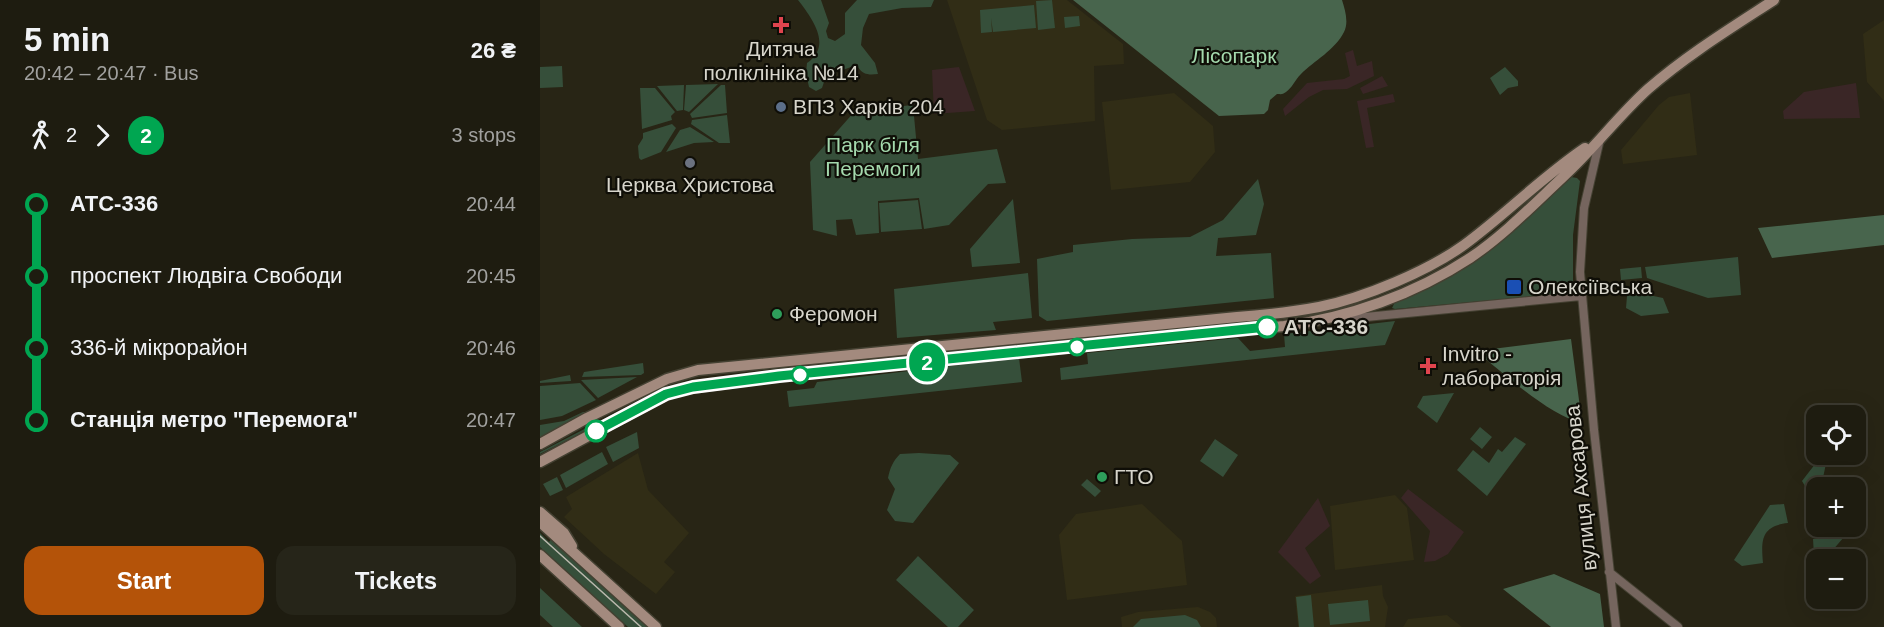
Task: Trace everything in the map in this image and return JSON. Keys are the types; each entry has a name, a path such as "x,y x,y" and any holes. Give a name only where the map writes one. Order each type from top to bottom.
{"main road":[{"path":"540,462 666,394 693,387 1311,322 1358,311 1402,293 1469,258 1511,225 1563,177 1640,97 1674,68 1774,0"},
{"path":"540,444 667,379 698,370 1282,313 1332,303 1395,282 1462,247 1499,218 1556,167 1600,137"},
{"path":"540,512 564,533 582,561"},
{"path":"540,522 656,627"},
{"path":"540,555 619,627"}],"street":[{"name":"вулиця Ахсарова","path":"1600,137 1584,208 1580,248 1581,296 1616,627"},
{"path":"1311,322 1581,296"},
{"path":"1609,572 1678,627"}],"shaded area":[{"path":"947,0 1067,0 1123,44 1124,64 1094,66 1095,121 1002,130 987,120"},
{"path":"1884,20 1884,101 1867,82 1863,34"},
{"path":"1353,50 1357,66 1372,61 1374,76 1347,89 1323,90 1309,97 1285,116 1283,109 1307,83 1344,79 1350,76 1345,53"},
{"path":"959,67 975,111 934,114 932,70"},
{"path":"1382,76 1388,86 1363,94 1360,88"},
{"path":"1856,83 1860,118 1784,119 1783,111 1804,92"},
{"path":"1174,93 1213,126 1215,152 1190,182 1111,190 1102,102"},
{"path":"1690,93 1697,155 1623,164 1621,150 1659,105 1669,97"},
{"path":"1393,94 1395,102 1367,108 1374,147 1366,148 1357,101"},
{"path":"638,453 648,490 689,533 664,562 675,572 656,594 604,554 564,517 572,509 566,497"},
{"path":"1408,489 1464,532 1448,554 1435,561 1424,562 1430,531 1401,498"},
{"path":"1395,495 1407,508 1414,560 1335,570 1330,506"},
{"path":"1318,498 1330,526 1305,548 1321,576 1310,584 1278,552"},
{"path":"1142,504 1182,541 1187,585 1067,600 1059,535 1076,514"},
{"path":"1382,585 1383,596 1388,607 1385,627 1298,627 1295,596"},
{"path":"1198,607 1210,612 1216,618 1217,627 1122,627 1121,617 1138,612"},
{"path":"1447,615 1462,627 1403,627 1408,619"}],"green space":[{"path":"798,0 821,0 829,23 826,31 828,38 835,41 845,34 845,13 857,0 934,0 931,7 902,8 869,14 863,28 861,45 875,63 878,74 866,74 858,67 851,67 826,76 822,88 816,91 809,87 806,73 807,63 819,49 818,32"},
{"path":"1052,0 1055,28 1038,30 1036,1"},
{"name":"Лісопарк","path":"1073,0 1342,0 1346,24 1344,32 1335,44 1301,74 1288,90 1277,94 1270,100 1268,110 1264,114 1219,116"},
{"path":"1034,5 1036,28 993,32 991,18 992,32 981,33 980,10"},
{"path":"1079,16 1080,26 1065,28 1064,17"},
{"path":"562,66 563,87 540,88 540,67"},
{"path":"1505,67 1518,81 1518,86 1508,88 1500,95 1490,78"},
{"path":"718,84 689,112 684,110 686,85"},
{"path":"684,85 683,110 677,111 657,86"},
{"path":"721,85 725,85 727,113 692,118 690,114"},
{"path":"640,88 655,88 675,112 671,116 672,120 642,129"},
{"name":"Парк біля Перемоги","path":"913,105 918,159 997,149 1006,183 988,184 949,225 924,229 919,198 878,201 879,233 856,235 852,219 836,220 837,236 813,230 810,162 855,111"},
{"path":"727,115 730,143 719,143 691,124 692,120"},
{"path":"672,124 676,128 661,152 641,160 638,146 643,133"},
{"path":"690,127 714,142 694,143 666,152 680,130"},
{"path":"1571,177 1580,181 1573,235 1573,283 1567,291 1559,294 1392,308 1395,302 1425,288"},
{"path":"1258,179 1264,204 1256,235 1218,238 1216,256 1271,253 1274,298 1047,321 1039,316 1037,259 1073,252 1073,245 1132,239 1190,237 1223,220"},
{"path":"1013,199 1020,263 972,267 970,249"},
{"path":"918,200 922,229 881,232 879,203"},
{"path":"1884,215 1884,245 1772,258 1758,228"},
{"path":"1738,257 1741,295 1708,298 1647,278 1645,267"},
{"path":"1641,267 1642,278 1621,280 1620,269"},
{"path":"1028,273 1032,318 993,322 996,330 897,338 894,289"},
{"path":"1644,294 1663,298 1669,313 1641,316 1626,308 1627,296"},
{"path":"1395,321 1385,345 1061,380 1060,368 1088,364 1087,353 1238,338 1250,351 1285,347 1284,334"},
{"path":"1571,339 1582,423 1569,419 1542,403 1476,351"},
{"path":"1019,358 1022,382 789,407 787,391 814,388 817,382"},
{"path":"643,363 644,373 641,375 582,377 584,372"},
{"path":"570,375 571,381 540,383 540,381"},
{"path":"637,377 598,398 581,380"},
{"path":"580,383 596,400 562,416 540,420 540,386"},
{"path":"662,389 664,391 540,454 540,452"},
{"path":"1454,393 1437,423 1417,407 1423,396"},
{"path":"583,412 591,412 540,438 540,425 564,421"},
{"path":"1480,427 1492,437 1482,449 1470,439"},
{"path":"637,432 639,448 613,462 606,447"},
{"path":"1515,437 1526,444 1487,496 1457,470 1473,450 1489,463 1498,449 1502,452"},
{"path":"1215,439 1238,455 1223,477 1200,461"},
{"path":"602,452 608,464 566,488 560,475"},
{"path":"900,454 950,455 959,463 913,523 895,521 887,510 895,489 888,478 891,468"},
{"path":"1814,465 1826,465 1823,477 1806,477 1806,488 1802,481"},
{"path":"557,477 563,490 550,496 543,484"},
{"path":"1087,479 1101,491 1095,497 1081,485"},
{"path":"1784,504 1788,523 1772,527 1768,531 1762,547 1763,563 1742,566 1734,560 1770,505"},
{"path":"540,533 549,542 552,538 650,627 628,627 540,547"},
{"path":"1844,537 1834,549 1814,549 1813,539"},
{"path":"918,556 974,610 958,627 948,627 896,580"},
{"path":"1554,574 1600,594 1604,627 1551,627 1503,589"},
{"path":"540,588 582,627 553,627 540,615"},
{"path":"1311,595 1314,627 1299,627 1296,597"},
{"path":"1368,600 1370,621 1330,625 1328,604"},
{"path":"1185,615 1197,620 1201,627 1133,627 1141,619"}],"tram line":[{"path":"540,536 641,627"}],"bus line":[{"name":"2","path":"596,431 666,394 693,387 779,376 1267,327"}],"place":[{"name":"Дитяча поліклініка №14","path":"781,25"},
{"name":"ВПЗ Харків 204","path":"781,107"},
{"name":"Церква Христова","path":"690,163"},
{"name":"Олексіївська","path":"1514,287"},
{"name":"Феромон","path":"777,314"},
{"name":"АТС-336","path":"1267,327"},
{"name":"Invitro - лабораторія","path":"1428,366"},
{"name":"ГТО","path":"1102,477"}]}
